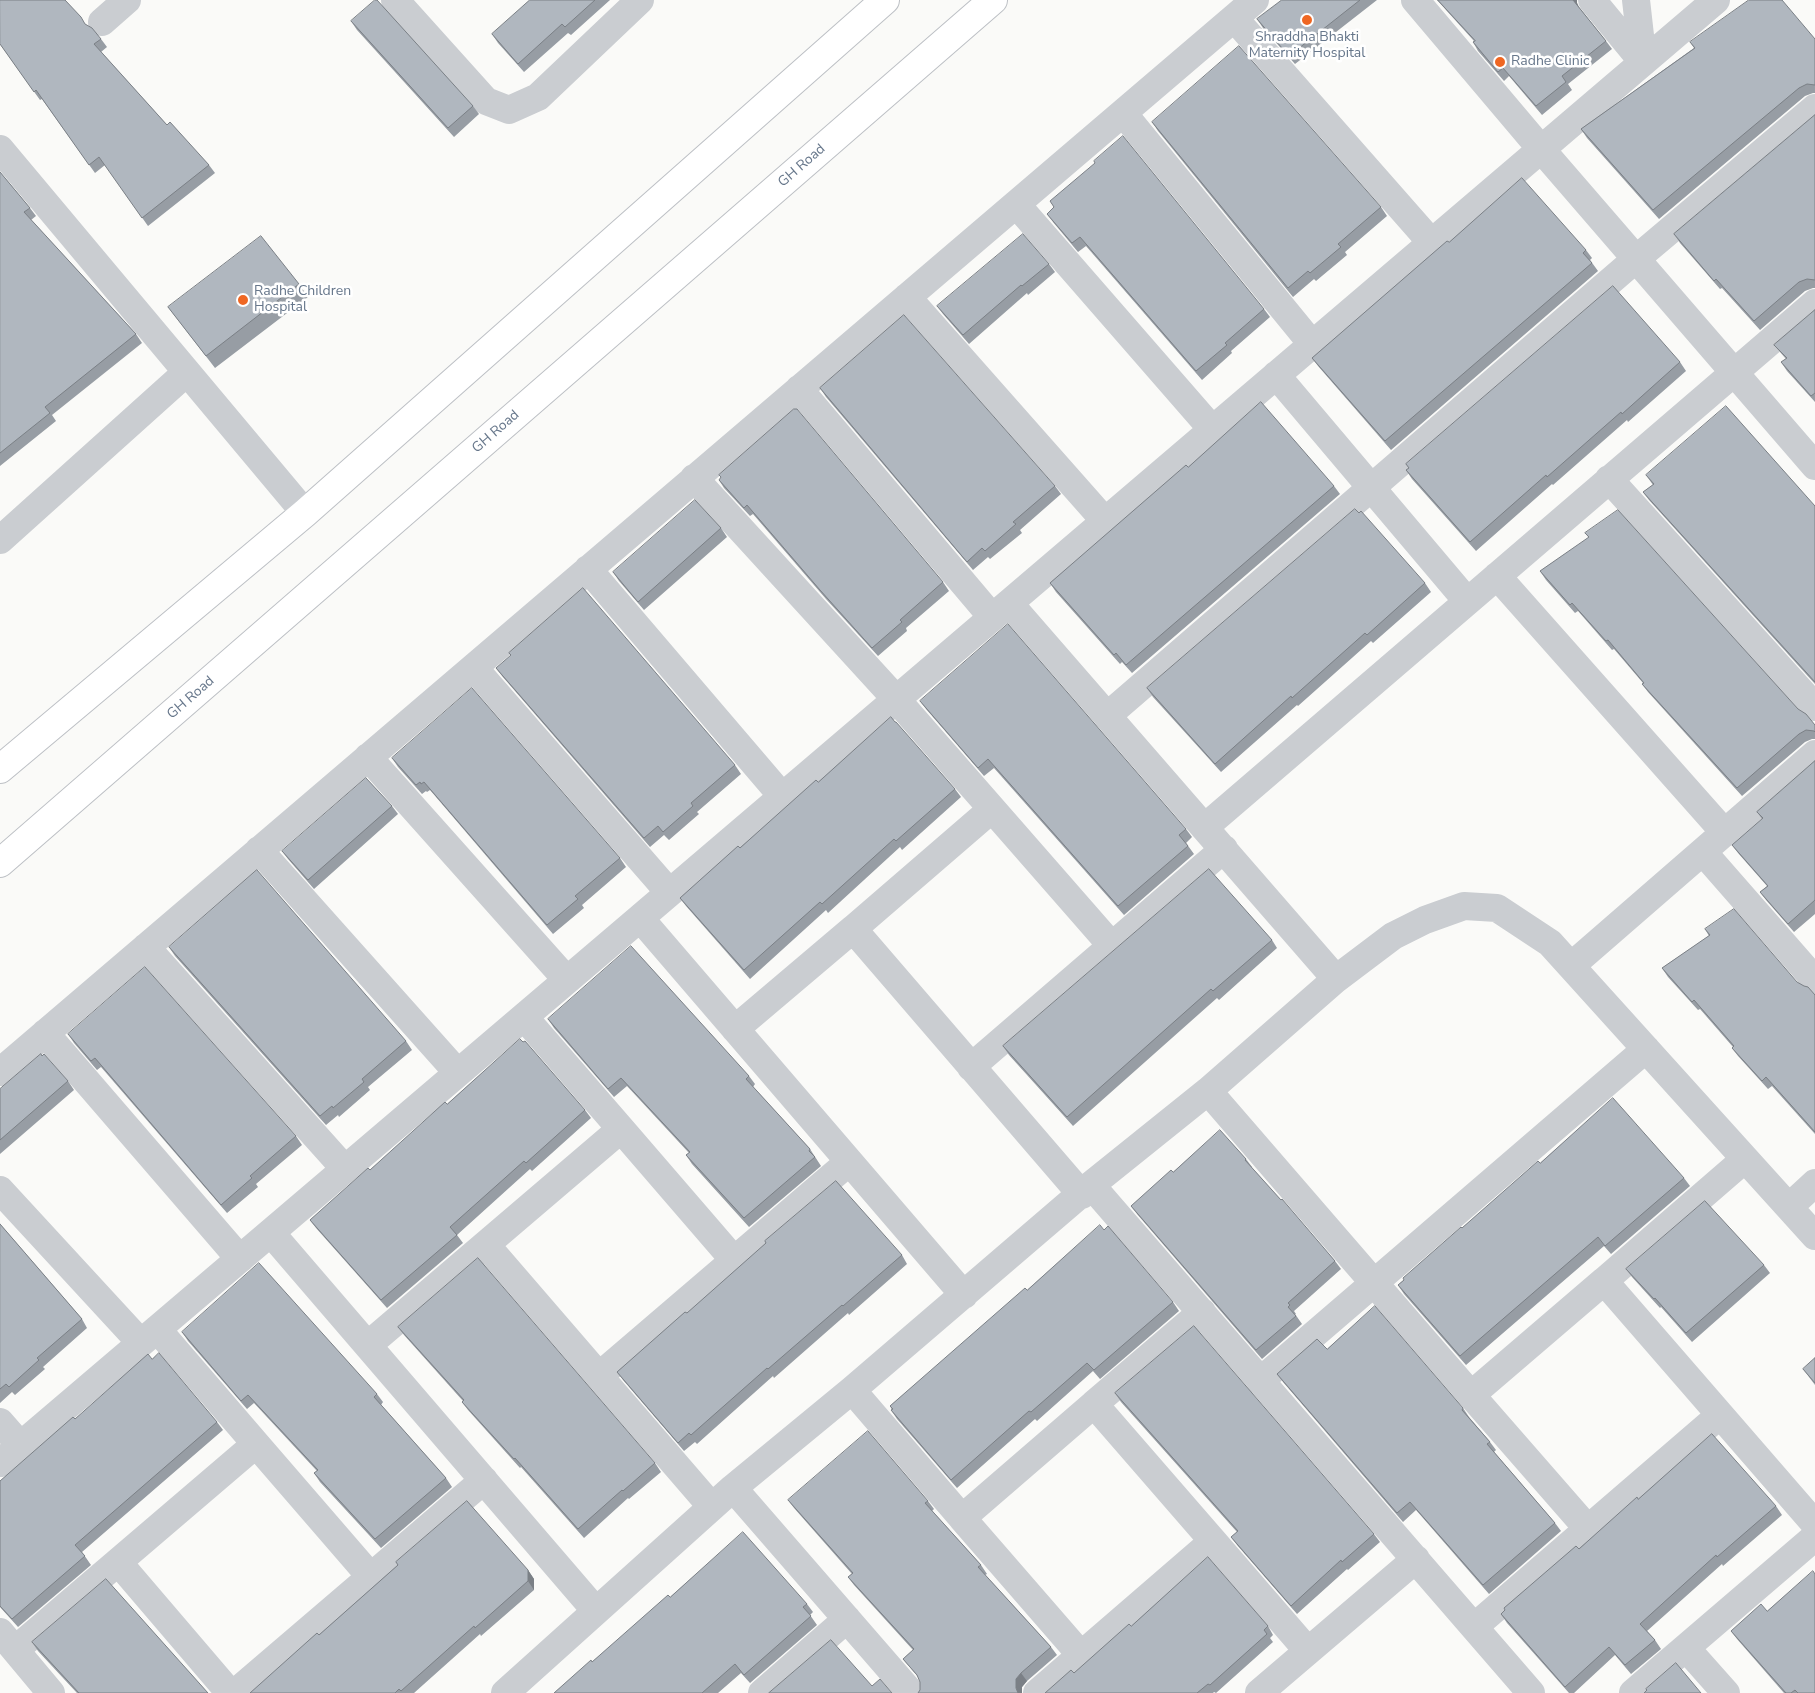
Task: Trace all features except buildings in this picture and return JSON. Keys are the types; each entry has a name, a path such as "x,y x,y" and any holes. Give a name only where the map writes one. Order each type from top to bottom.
{"main road":[{"path":"0,769 306,513 885,0"},
{"name":"GH Road","path":"0,864 993,0"}],"street":[{"path":"102,22 127,0"},
{"path":"396,0 486,101 509,110 538,98 634,2"},
{"path":"0,1072 1255,0"},
{"path":"1415,0 1815,466"},
{"path":"1592,0 1643,62"},
{"path":"1636,0 1643,62"},
{"path":"0,1463 1716,0"},
{"path":"1234,18 1432,242"},
{"path":"1107,716 1636,259 1815,108"},
{"path":"1124,112 1312,344"},
{"path":"0,150 306,513"},
{"path":"1016,204 1212,429"},
{"path":"906,298 1105,521"},
{"path":"1205,827 1815,303"},
{"path":"0,540 187,372"},
{"path":"1276,375 1467,601"},
{"path":"799,389 1000,610 1107,716 1336,979"},
{"path":"694,478 896,699 1112,946"},
{"path":"1609,479 1815,707"},
{"path":"588,569 782,796"},
{"path":"1497,576 1725,833"},
{"path":"474,668 670,892"},
{"path":"1571,966 1815,754"},
{"path":"368,757 567,980"},
{"path":"735,1029 992,808"},
{"path":"259,850 458,1073"},
{"path":"971,1067 1224,850"},
{"path":"1703,852 1810,963"},
{"path":"505,1693 733,1488 852,1390 1086,1190 1208,1091 1336,979 1392,936 1425,920 1464,906 1497,908 1550,943 1815,1236"},
{"path":"640,918 964,1295"},
{"path":"853,929 971,1067 1202,1312 1531,1693"},
{"path":"146,946 345,1169"},
{"path":"524,1016 734,1260"},
{"path":"45,1033 240,1259"},
{"path":"1260,1381 1646,1049"},
{"path":"1208,1091 1588,1529"},
{"path":"368,1346 621,1129"},
{"path":"1471,1394 1745,1159"},
{"path":"599,1376 850,1162"},
{"path":"1789,1207 1815,1183"},
{"path":"0,1190 256,1444 371,1577"},
{"path":"271,1233 596,1611"},
{"path":"486,1245 712,1507"},
{"path":"1604,1281 1815,1524"},
{"path":"962,1518 1202,1312"},
{"path":"852,1390 1081,1655"},
{"path":"1094,1404 1308,1651"},
{"path":"1474,1627 1720,1415"},
{"path":"0,1422 21,1446"},
{"path":"51,1693 8,1641 118,1562 256,1444"},
{"path":"235,1693 484,1480"},
{"path":"733,1488 911,1693"},
{"path":"1037,1693 1213,1542"},
{"path":"1633,1693 1686,1648 1810,1552"},
{"path":"1271,1689 1308,1651 1416,1559"},
{"path":"118,1562 230,1693"},
{"path":"762,1693 847,1620"},
{"path":"1686,1648 1726,1693"}],"place":[{"name":"Shraddha Bhakti Maternity Hospital","path":"1307,20"},
{"name":"Radhe Clinic","path":"1500,62"},
{"name":"Radhe Children Hospital","path":"243,300"}]}
